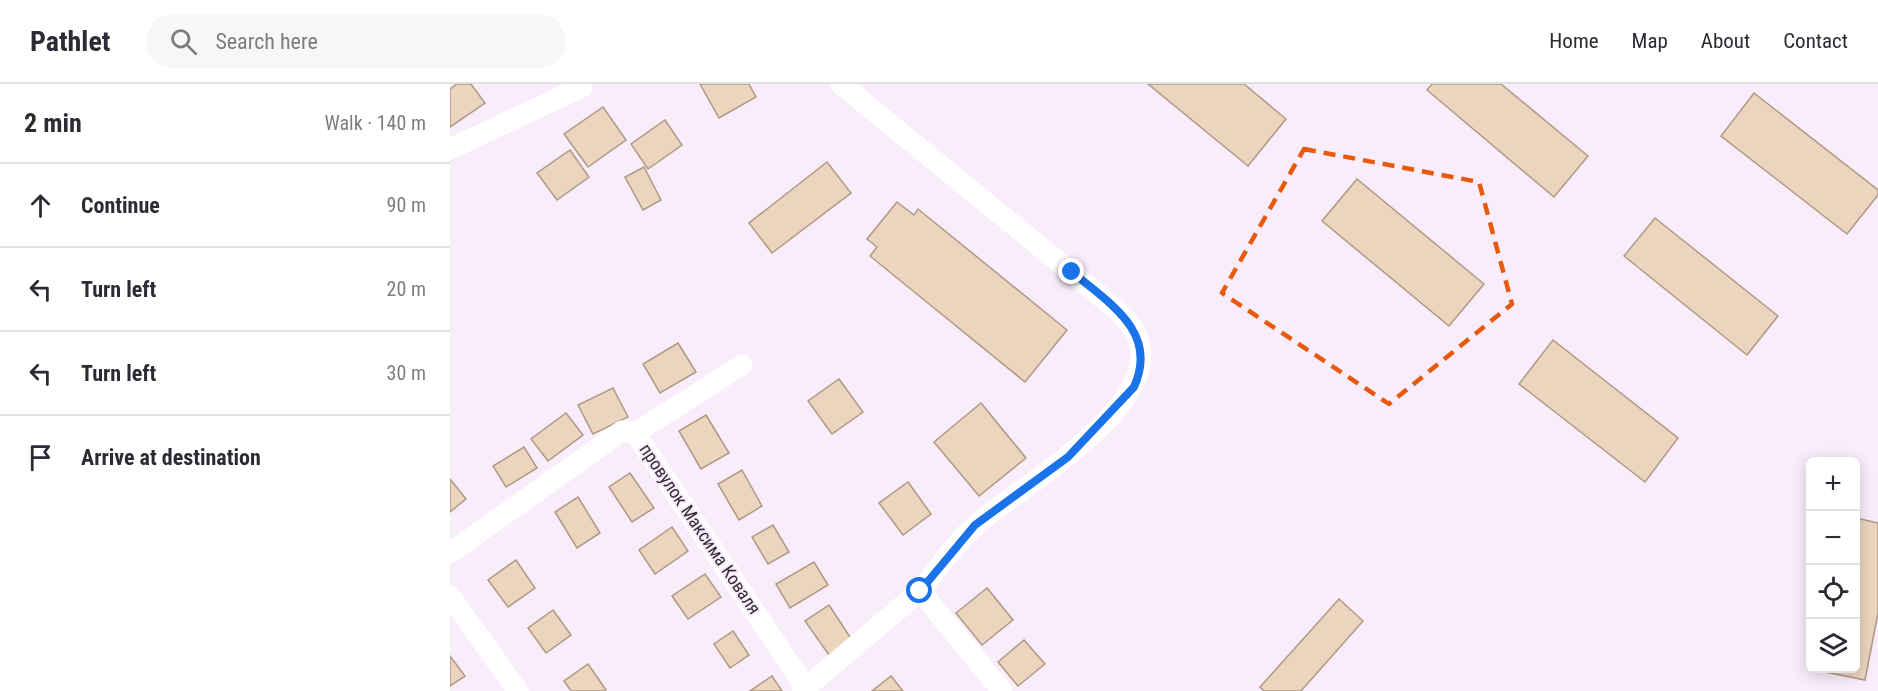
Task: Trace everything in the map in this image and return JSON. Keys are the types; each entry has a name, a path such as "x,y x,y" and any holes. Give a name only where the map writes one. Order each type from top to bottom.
{"street":[{"path":"805,690 920,591 975,525 1068,457 1126,397 1139,376 1141,351 1133,328 1110,304 841,84"},
{"path":"450,149 582,87"},
{"path":"635,433 741,365"},
{"name":"провулок Максима Коваля","path":"450,553 622,431 635,433 805,690"},
{"path":"920,591 1002,691"},
{"path":"450,596 518,691"}],"highlighted area":[{"path":"1304,149 1479,182 1512,304 1389,404 1222,293"}],"building":[{"path":"457,84 471,84 485,103 450,127 450,89"},
{"path":"700,84 749,84 756,97 719,118"},
{"path":"1148,84 1244,84 1286,119 1248,166"},
{"path":"1432,84 1501,84 1588,156 1554,197 1427,90"},
{"path":"1754,93 1878,190 1878,195 1847,234 1721,136"},
{"path":"603,107 626,140 588,167 564,134"},
{"path":"665,120 682,145 648,169 631,144"},
{"path":"570,150 589,177 557,200 537,173"},
{"path":"827,162 851,193 772,253 749,223"},
{"path":"644,167 661,200 643,210 625,177"},
{"path":"1357,179 1484,284 1449,326 1322,221"},
{"path":"897,202 914,215 918,209 1067,330 1025,382 870,256 877,247 867,239"},
{"path":"1655,218 1778,316 1747,355 1624,256"},
{"path":"1553,340 1678,438 1645,482 1519,384"},
{"path":"678,343 696,372 660,393 643,364"},
{"path":"839,379 863,412 832,434 808,401"},
{"path":"613,388 628,417 593,434 578,405"},
{"path":"981,403 1026,458 979,496 934,442"},
{"path":"566,413 583,435 548,461 531,439"},
{"path":"706,415 729,453 701,469 679,431"},
{"path":"524,447 537,468 506,487 493,466"},
{"path":"742,470 762,506 739,520 718,484"},
{"path":"630,473 654,508 632,522 609,487"},
{"path":"450,479 466,499 450,512"},
{"path":"908,482 931,514 903,535 879,503"},
{"path":"578,497 600,533 577,548 555,512"},
{"path":"1860,519 1878,523 1878,613 1865,680 1830,673 1860,673"},
{"path":"773,525 789,552 768,564 752,537"},
{"path":"672,527 688,551 655,574 639,550"},
{"path":"516,560 535,588 508,607 488,580"},
{"path":"814,562 828,585 790,608 776,584"},
{"path":"705,574 721,597 688,619 672,596"},
{"path":"987,588 1013,620 982,645 956,613"},
{"path":"1339,599 1363,621 1301,691 1264,691 1260,687"},
{"path":"829,605 852,640 829,655 805,621"},
{"path":"553,610 571,635 546,653 528,628"},
{"path":"733,631 749,655 730,668 714,644"},
{"path":"1024,640 1045,664 1018,686 998,662"},
{"path":"450,656 465,676 450,686"},
{"path":"588,664 606,690 571,691 564,681"},
{"path":"772,676 782,691 750,691"},
{"path":"891,676 903,691 872,691"}],"route":[{"path":"920,591 975,525 1068,457 1134,387 1139,376 1141,351 1133,328 1110,304 1072,272"}]}
